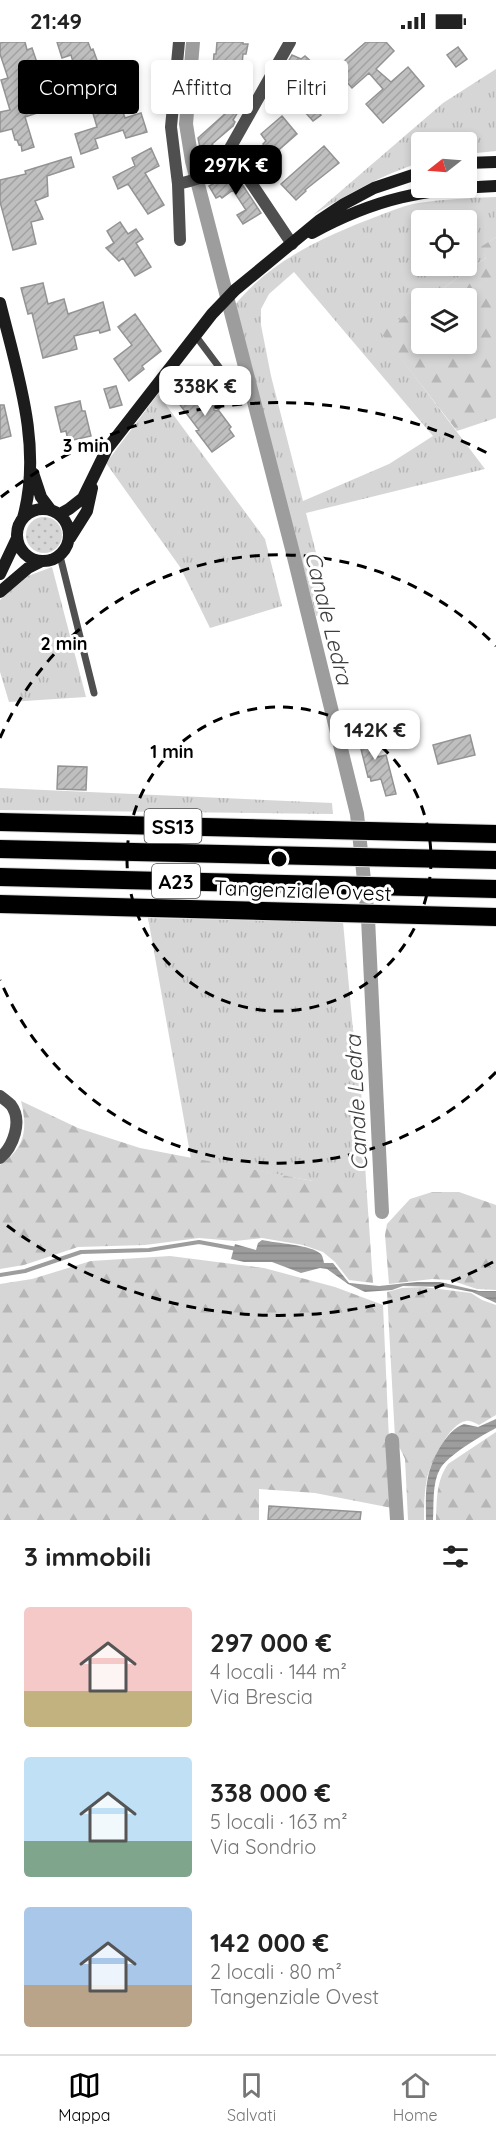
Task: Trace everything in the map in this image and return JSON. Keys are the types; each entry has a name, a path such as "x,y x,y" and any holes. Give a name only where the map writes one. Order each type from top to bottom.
{"highway":[{"path":"375,830 406,820 496,821"},
{"name":"SS13","path":"0,822 496,834"},
{"name":"A23","path":"0,849 496,860"},
{"name":"A23","path":"0,876 496,888"},
{"name":"Tangenziale Ovest","path":"0,904 493,918"}],"main road":[{"path":"477,163 496,162"},
{"path":"23,518 38,509 55,512 69,509 83,498 107,449 197,332 235,290 320,220 344,204 374,188 411,176"},
{"path":"292,244 339,219 391,199 449,188 496,186"},
{"path":"0,303 21,392 31,468 23,518 18,526 17,538 0,574"},
{"path":"31,468 41,497 67,524 70,538"},
{"path":"17,538 21,550 26,555 40,561 50,561 60,556 87,511 95,473"},
{"path":"0,592 28,568 40,561"}],"street":[{"path":"179,42 171,127 181,184 180,240"},
{"path":"181,184 203,178 219,167 290,42"},
{"path":"229,150 292,244"},
{"path":"0,1096 12,1106 15,1120 14,1140 0,1158"}],"lane":[{"path":"197,332 232,391 218,406"},
{"path":"60,556 94,693"}],"green space":[{"path":"496,69 496,151 477,153 477,132 411,132 411,166 340,199 313,215 443,103"},
{"path":"496,197 496,237 480,248 486,258 477,264 477,210 411,210 411,276 460,276 443,288 411,288 411,311 382,333 485,469 306,513 331,612 316,616 235,305 249,289 282,262 319,241 393,210 413,204","holes":["294,272 433,436 389,464 303,501 271,376 261,325 261,309 269,294"]},
{"path":"496,237 496,418 457,431 381,333 411,311 411,354 477,354 477,288 443,288 460,276 477,276 477,264 486,258 479,248"},
{"path":"158,394 265,539 282,606 210,628 180,567 106,463"},
{"path":"44,517 57,522 62,535 57,548 44,553 31,548 26,535 31,522"},
{"path":"52,567 86,697 9,702 0,672 0,600 28,576"},
{"path":"0,788 332,803 333,814 0,810"},
{"path":"148,918 343,922 353,1030 359,1052 366,1181 313,1181 191,1159"},
{"path":"21,1101 78,1128 140,1148 313,1181 366,1181 373,1283 349,1280 335,1262 323,1252 303,1245 262,1238 235,1241 199,1238 145,1245 78,1247 24,1265 0,1269 0,1165 15,1152 22,1138 24,1121"},
{"path":"432,1192 459,1192 496,1205 496,1290 477,1289 450,1280 432,1279 389,1284 385,1235 387,1224 410,1199"},
{"path":"170,1256 264,1268 335,1287 383,1305 392,1508 315,1493 259,1489 259,1520 0,1520 0,1284 32,1279 91,1261"},
{"path":"423,1287 471,1293 496,1305 496,1415 479,1425 471,1421 460,1423 447,1436 427,1478 424,1520 408,1520 405,1459 395,1438 387,1292 402,1288"},
{"path":"496,1432 496,1520 436,1520 439,1484 448,1464"}],"shaded area":[{"path":"262,1240 302,1246 316,1251 323,1257 324,1263 333,1263 349,1283 379,1286 440,1282 479,1291 496,1291 496,1303 472,1292 445,1287 403,1286 392,1290 365,1292 348,1284 327,1269 320,1268 301,1273 272,1262 244,1262 231,1259 235,1244 256,1250 258,1243"},
{"path":"496,1419 496,1428 457,1452 440,1469 435,1487 433,1520 426,1520 428,1477 436,1454 446,1439 457,1427 464,1424 478,1427"}],"building":[{"path":"25,42 27,50 32,48 36,60 18,60 18,114 34,114 25,117 34,147 22,151 21,144 19,145 15,140 12,129 0,132 0,112 10,110 1,80 8,78 0,54 0,43"},
{"path":"57,42 88,42 91,50 93,49 97,60 72,60 71,55 62,58"},
{"path":"217,42 248,44 242,60 214,60 214,54 216,54"},
{"path":"366,42 386,42 394,51 376,69 391,82 408,67 424,86 383,123 366,104 383,89 369,73 352,88 348,83 348,60 345,60"},
{"path":"458,47 467,59 456,67 447,55"},
{"path":"292,55 301,59 305,56 309,60 289,60"},
{"path":"141,113 147,132 126,138 123,130 95,139 98,148 81,154 75,134 97,127 93,114 124,114 125,118"},
{"path":"225,114 237,114 233,126 212,144 215,148 210,153 214,158 204,167 198,138"},
{"path":"307,114 320,114 321,115 313,121"},
{"path":"282,116 297,134 273,155 263,144 266,141 261,134"},
{"path":"324,146 339,163 296,200 281,184"},
{"path":"151,148 159,166 145,173 164,205 148,214 128,184 118,189 113,177 135,166 132,158"},
{"path":"71,157 74,167 47,176 48,196 35,201 43,219 31,222 36,244 13,250 0,202 0,180 26,174 25,171"},
{"path":"234,172 261,213 243,224 237,215 246,210 233,190 222,198 220,196 216,198 209,186"},
{"path":"120,222 128,234 136,229 143,239 136,243 151,267 135,276 123,258 119,261 106,248 114,243 107,231"},
{"path":"43,283 48,304 64,299 68,314 103,302 110,330 100,333 99,330 74,336 77,349 43,358 32,313 28,314 21,288"},
{"path":"135,314 161,351 142,366 144,369 129,381 114,359 132,345 118,327"},
{"path":"196,383 213,405 214,410 219,411 231,427 229,429 234,436 212,452 196,431 199,430 174,397"},
{"path":"116,386 122,405 110,408 104,389"},
{"path":"80,401 91,436 68,441 66,431 61,432 55,407"},
{"path":"0,405 4,405 11,436 0,439"},
{"path":"370,726 378,757 386,755 396,794 386,796 381,779 371,781 370,776 368,777 356,729"},
{"path":"470,735 475,755 438,764 433,745"},
{"path":"58,766 87,767 86,790 57,789"},
{"path":"269,1506 361,1512 360,1520 268,1520"}],"waterway":[{"name":"Canale Ledra","path":"193,42 186,124 192,161 292,549 357,814 368,918 382,1212"},
{"path":"0,1275 25,1271 81,1252 149,1250 199,1242 237,1249"},
{"name":"Canale Ledra","path":"392,1440 397,1520"}]}
